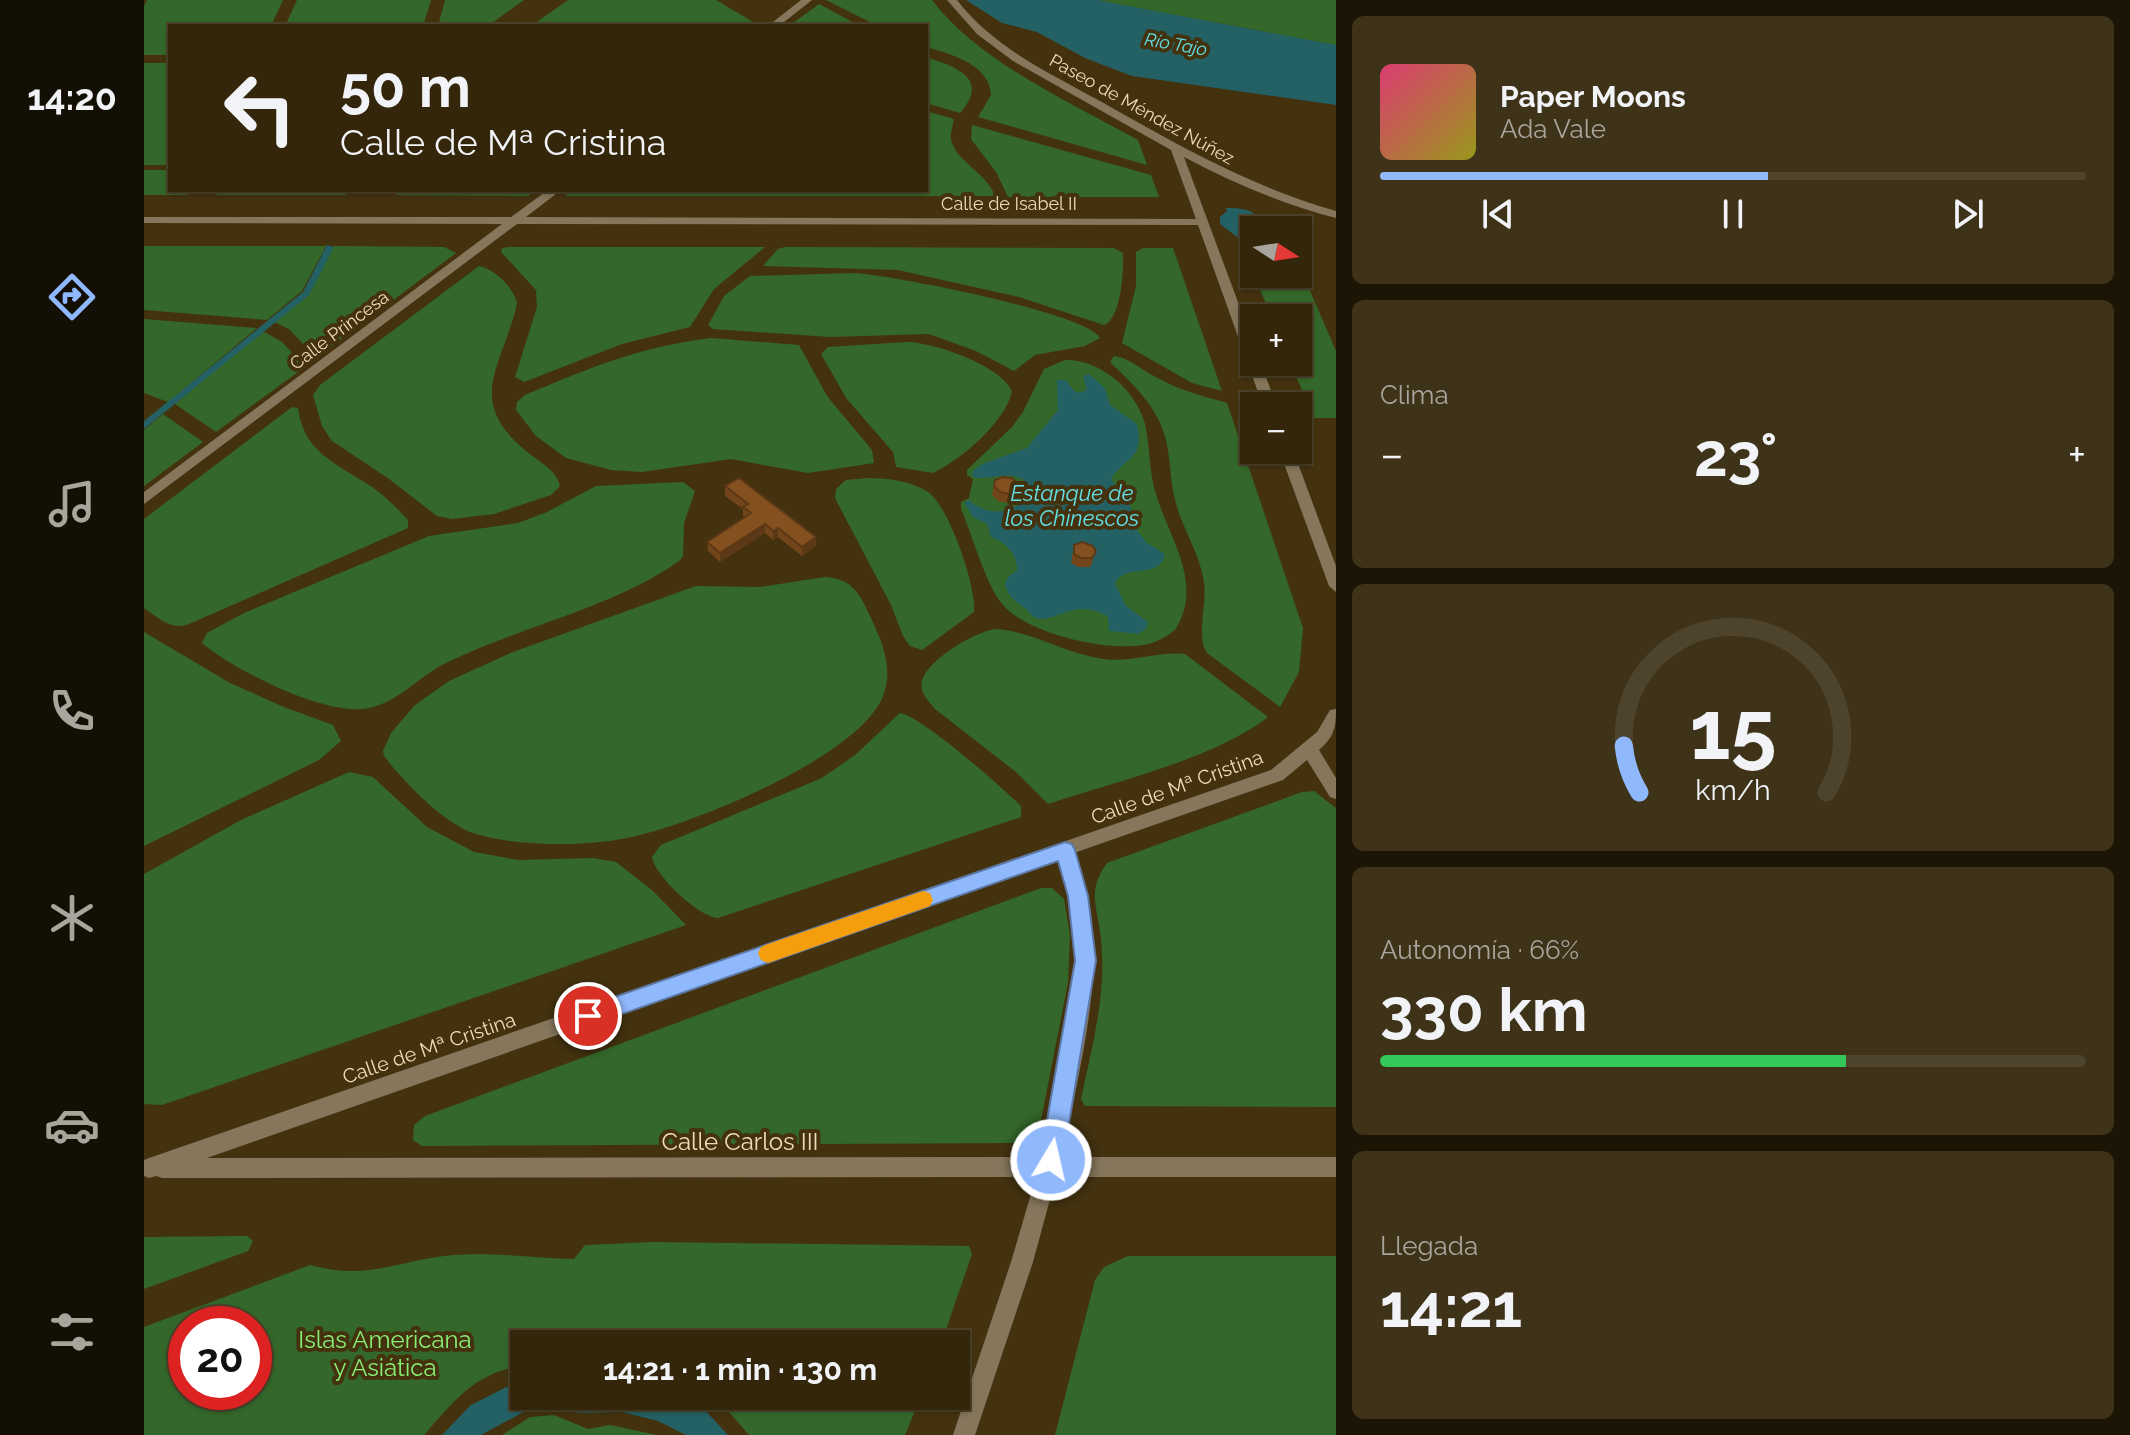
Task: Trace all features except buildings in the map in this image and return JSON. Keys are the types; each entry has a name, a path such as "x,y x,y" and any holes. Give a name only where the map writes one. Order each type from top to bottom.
{"lane":[{"path":"776,24 807,0"},
{"name":"Paseo de Méndez Núñez","path":"952,0 971,23 1009,53 1175,147 1256,188 1336,215"},
{"path":"1175,147 1265,392"},
{"name":"Calle Princesa","path":"144,499 552,192"},
{"name":"Calle de Isabel II","path":"144,220 1203,222"},
{"path":"1291,464 1336,586"},
{"name":"Calle de Mª Cristina","path":"146,1168 1277,775 1323,737 1336,715"},
{"path":"1310,750 1336,792"},
{"path":"964,1435 1022,1262 1049,1167 1086,961 1078,896 1065,850"},
{"name":"Calle Carlos III","path":"146,1168 1336,1167"}],"green space":[{"path":"147,0 283,0 272,24 168,24 168,55 144,55 144,6"},
{"path":"297,0 431,0 424,24 286,24"},
{"path":"445,0 524,0 491,24 439,24"},
{"path":"568,0 716,0 756,24 534,24"},
{"path":"826,0 932,0 951,22 1000,61 1056,96 1138,140 1147,165 978,117 991,95 989,84 984,75 967,62 928,48 928,24 874,24"},
{"path":"1096,0 1336,0 1336,45"},
{"path":"819,4 856,24 792,24"},
{"path":"928,58 958,70 971,83 972,91 960,113 928,104"},
{"path":"144,63 168,63 168,165 144,165"},
{"path":"928,112 954,119 953,147 985,180 995,196 565,196 570,192 928,192"},
{"path":"972,125 1151,175 1159,197 1008,197 996,172 971,139"},
{"path":"144,170 168,170 168,192 191,192 186,195 144,195"},
{"path":"212,192 350,192 345,195"},
{"path":"397,192 533,192 528,196 396,195"},
{"path":"144,246 326,246 302,291 267,320 144,310"},
{"path":"334,246 444,247 456,253 316,358 289,329 274,322 309,292"},
{"path":"765,247 714,289 690,327 622,344 524,382 515,377 537,307 536,290 502,253 501,249"},
{"path":"1114,248 1123,253 1122,282 1114,314 1104,325 1019,297 898,270 763,266 778,249"},
{"path":"1143,248 1173,248 1222,391 1192,383 1122,343 1136,286 1136,252"},
{"path":"479,266 503,280 517,303 493,381 492,398 496,415 507,432 526,451 551,470 560,486 551,495 494,514 452,519 437,516 332,441 322,426 313,395 320,385"},
{"path":"855,273 906,280 1026,307 1087,328 1100,338 1085,346 1035,355 1014,371 976,351 929,334 830,337 713,329 708,325 724,296 750,276"},
{"path":"1259,288 1309,288 1336,351 1336,418 1314,418 1312,392 1303,392 1296,376 1312,376 1312,304 1266,304"},
{"path":"144,319 257,328 168,402 144,393"},
{"path":"263,331 282,342 305,367 216,432 175,404"},
{"path":"711,338 799,345 827,396 872,450 874,463 808,473 731,459 642,472 611,470 566,458 536,436 516,410 517,402 525,395 594,367 661,347"},
{"path":"907,342 933,346 966,357 995,373 1012,392 991,428 956,459 933,473 896,467 893,452 846,398 821,354 828,347"},
{"path":"1114,356 1119,357 1171,385 1227,403 1240,441 1240,464 1248,464 1303,628 1299,672 1280,707 1207,653 1204,647 1204,582 1175,499 1166,440 1151,407 1110,362"},
{"path":"1065,360 1091,365 1115,379 1134,400 1145,424 1155,491 1181,560 1186,595 1175,630 1152,643 1113,646 1071,639 1031,625 1015,615 1003,605 991,586 961,509 961,502 969,498 973,479 967,475 967,470 1012,427 1044,369"},
{"path":"292,407 298,408 306,435 313,445 332,462 383,495 408,520 408,528 189,624 176,626 160,619 144,608 144,519"},
{"path":"163,414 203,442 144,486 144,430"},
{"path":"868,478 899,481 928,492 953,530 966,567 974,612 922,650 910,646 903,636 891,605 835,498 836,489 846,480"},
{"path":"683,482 695,491 684,523 683,556 679,561 626,591 446,663 396,697 374,707 344,708 301,697 255,677 202,643 207,633 244,613 429,536 518,523 547,512 596,486"},
{"path":"825,577 849,585 863,602 885,655 887,674 884,693 870,717 844,741 769,786 726,805 686,821 604,842 565,844 505,840 470,832 447,819 412,788 384,756 383,751 391,733 415,705 449,681 513,652 696,586 760,587"},
{"path":"995,629 1104,659 1185,654 1268,717 1246,732 1192,757 1048,804 1016,772 935,709 922,689 926,673 942,656 965,641"},
{"path":"144,632 230,683 333,725 341,741 319,760 144,846"},
{"path":"900,713 925,726 980,769 1021,806 1021,817 718,918 690,903 669,884 655,865 652,857 661,845 822,778 855,755"},
{"path":"349,772 373,777 427,827 474,852 518,860 593,858 616,862 652,890 686,925 162,1105 144,1104 144,874 241,820"},
{"path":"1314,791 1336,808 1336,1107 1085,1106 1081,1099 1102,979 1095,891 1107,863 1302,792"},
{"path":"1041,888 1052,888 1064,899 1070,935 1068,983 1034,1143 422,1146 413,1140 414,1125 425,1116"},
{"path":"247,1236 253,1241 248,1251 144,1289 144,1237"},
{"name":"Islas Americana y Asiática","path":"654,1242 969,1246 972,1254 946,1330 510,1330 510,1368 492,1374 467,1390 424,1435 144,1435 144,1327 168,1318 168,1410 272,1410 272,1306 200,1306 310,1265 363,1271 444,1256 475,1254 574,1259 585,1245"},
{"path":"1128,1256 1336,1256 1336,1435 1055,1435 1095,1280 1104,1267"},
{"path":"727,1410 915,1410 905,1435 749,1435"},
{"path":"554,1415 588,1429 610,1425 657,1435 502,1435 530,1417"}],"water":[{"name":"Río Tajo","path":"966,0 1097,0 1336,45 1336,105 1132,76 1085,58 1037,32 1002,23"},
{"path":"1226,208 1241,209 1257,216 1240,216 1240,237 1237,237 1220,224 1220,217 1227,211"},
{"name":"Estanque de los Chinescos","path":"1089,374 1105,388 1110,405 1137,424 1139,436 1136,451 1111,479 1129,502 1138,532 1147,543 1165,554 1156,567 1127,573 1115,583 1126,606 1148,622 1146,629 1138,634 1109,631 1108,617 1085,609 1049,618 1033,616 1012,598 1005,584 1017,570 1013,554 1006,545 991,537 987,524 973,517 964,502 969,500 984,509 1001,511 1009,510 1024,500 1029,492 1023,479 1010,476 979,478 973,477 972,472 982,464 1027,448 1058,410 1057,380 1066,380 1074,391 1080,393 1087,389 1083,376"},
{"path":"510,1385 510,1410 527,1410 481,1435 442,1435 471,1405"},
{"path":"552,1410 705,1410 728,1435 686,1435 658,1421 622,1412"}],"waterway":[{"path":"144,426 306,293 330,247"}],"slow traffic":[{"path":"768,953 923,900"}],"route":[{"path":"588,1016 1065,850 1078,896 1086,961 1051,1160"}]}
